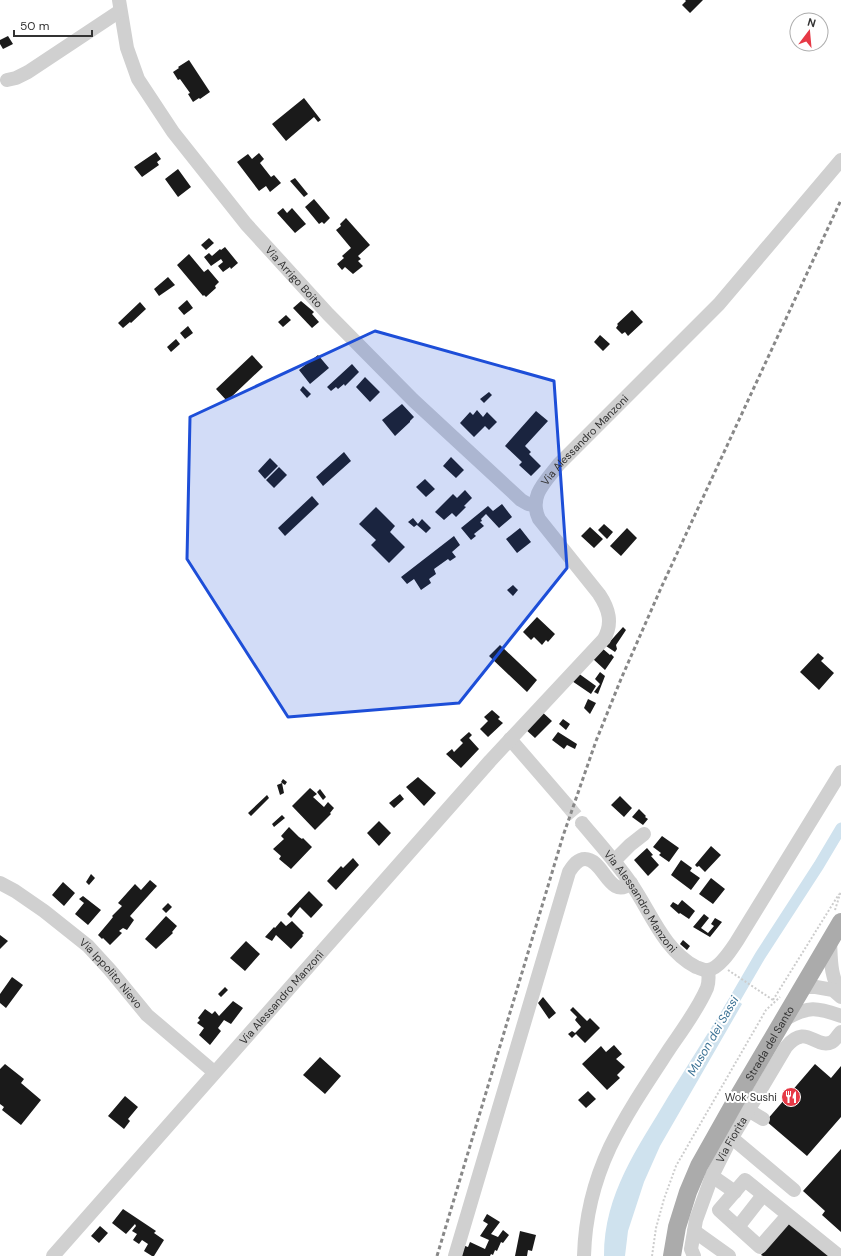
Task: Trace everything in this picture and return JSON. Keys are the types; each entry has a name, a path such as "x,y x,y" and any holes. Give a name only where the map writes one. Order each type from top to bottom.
{"main road":[{"name":"Strada del Santo","path":"672,1256 677,1227 688,1192 699,1166 841,922"}],"street":[{"path":"7,80 16,78 28,72 119,6"},
{"name":"Via Arrigo Boito","path":"119,6 127,48 138,79 173,132 246,224 328,314 413,400 521,500 528,504 535,505"},
{"name":"Via Alessandro Manzoni","path":"53,1256 214,1072 510,739 604,639 608,633 610,616 604,600 539,519 536,513 535,505 538,493 560,464 719,304 841,160"},
{"path":"510,739 567,805"},
{"path":"584,1256 586,1234 595,1185 604,1160 616,1136 633,1105 688,1022 707,989 709,979 708,970 719,964 726,964 737,941 841,772"},
{"name":"Via Alessandro Manzoni","path":"582,823 631,883 672,947 691,964 702,970 708,970"},
{"path":"614,861 644,834"},
{"path":"455,1256 569,872 578,861 583,859 591,859 598,864 608,880 614,885 620,888 626,887 631,883"},
{"name":"Via Ippolito Nievo","path":"0,883 15,891 44,911 88,946 147,1015 214,1072"},
{"path":"830,940 834,981 841,994"},
{"path":"804,987 816,987 833,990 841,998"},
{"path":"804,987 822,1009"},
{"path":"785,1019 804,1010 822,1009 841,1016"},
{"name":"Via Fiorita","path":"694,1256 691,1249 696,1220 712,1176 732,1138 781,1055 791,1041 798,1037 804,1036 825,1043 832,1041 841,1032"},
{"path":"748,1110 763,1119"},
{"path":"732,1138 794,1190"},
{"path":"712,1176 735,1192"},
{"path":"788,1215 756,1252 738,1227 719,1210 745,1180 839,1256"},
{"path":"738,1227 763,1195"},
{"path":"694,1231 729,1256"}],"path":[{"path":"652,1256 656,1228 664,1199 676,1166 766,1010 774,1000 839,894"},
{"path":"726,964 774,1000"}],"highlighted area":[{"path":"375,331 554,381 567,568 459,703 288,717 187,559 190,417"}],"water":[{"path":"731,996 742,1004 660,1146 644,1182 628,1231 625,1256 604,1256 610,1212 616,1191 625,1172 645,1134"}],"building":[{"path":"685,0 703,0 690,13 682,5 686,1"},
{"path":"8,36 13,44 3,49 0,44 0,40"},
{"path":"189,60 210,92 193,102 188,94 190,93 173,72"},
{"path":"304,98 321,120 318,122 314,117 286,141 272,124"},
{"path":"156,152 161,159 157,162 159,165 142,177 134,167"},
{"path":"259,153 264,159 260,163 271,177 274,175 281,183 270,192 266,186 259,191 237,162 248,154 252,159"},
{"path":"178,169 191,187 178,197 165,179"},
{"path":"295,178 308,194 304,197 290,181"},
{"path":"314,199 330,218 324,224 322,222 319,224 305,207"},
{"path":"283,208 287,213 292,208 306,224 295,233 277,213"},
{"path":"346,218 370,245 358,256 361,259 358,261 363,266 353,274 345,267 342,270 337,264 344,258 342,256 351,248 336,230 341,226 340,224"},
{"path":"209,238 214,243 206,250 201,245"},
{"path":"225,247 238,263 231,269 230,267 223,272 218,266 223,262 221,259 211,266 204,257 209,253 212,256 220,249 221,250"},
{"path":"189,254 204,272 208,269 219,282 215,286 216,288 206,297 204,295 203,296 177,265"},
{"path":"168,277 175,285 159,296 154,289"},
{"path":"187,300 193,308 184,315 178,308"},
{"path":"301,301 314,312 312,314 319,322 312,328 293,308"},
{"path":"140,302 146,309 131,323 130,322 123,328 118,323"},
{"path":"632,310 643,322 628,336 625,332 622,334 616,328 618,325 617,324"},
{"path":"286,315 291,320 283,327 278,322"},
{"path":"188,326 193,333 185,339 180,333"},
{"path":"600,335 610,344 603,351 594,342"},
{"path":"176,339 180,344 171,352 167,347"},
{"path":"252,355 263,367 227,401 216,389"},
{"path":"318,355 329,368 310,384 299,370"},
{"path":"352,364 359,372 345,386 344,384 338,389 336,387 331,391 327,387"},
{"path":"365,377 380,392 370,402 356,387"},
{"path":"303,386 311,394 307,398 300,390"},
{"path":"489,392 492,395 484,403 480,399"},
{"path":"402,404 414,417 395,436 382,420"},
{"path":"477,410 483,417 487,412 497,422 489,430 485,426 474,437 460,423 470,412 473,415"},
{"path":"536,411 548,421 525,446 531,452 529,454 541,466 531,476 519,465 522,462 505,446"},
{"path":"344,452 351,461 323,486 316,477"},
{"path":"451,457 464,470 456,478 443,466"},
{"path":"270,458 278,466 265,479 258,471"},
{"path":"279,467 287,475 274,488 266,480"},
{"path":"425,479 435,489 426,497 416,487"},
{"path":"465,490 472,498 464,506 466,507 456,517 452,513 444,520 435,512 453,494 457,498"},
{"path":"312,496 319,504 285,536 278,528"},
{"path":"502,504 512,517 499,528 486,514 480,522 484,526 474,534 476,536 471,540 461,528 488,506 493,511"},
{"path":"376,507 395,526 390,532 405,547 389,563 371,545 376,540 359,524"},
{"path":"413,518 418,524 414,527 408,522"},
{"path":"422,519 431,528 426,533 417,525"},
{"path":"604,524 613,532 607,539 598,530"},
{"path":"590,527 603,539 594,548 581,536"},
{"path":"520,528 531,542 517,553 506,539"},
{"path":"627,528 637,538 621,556 610,546"},
{"path":"454,536 460,545 452,552 456,557 450,561 448,559 434,569 436,574 429,579 431,583 421,590 414,579 407,584 401,577"},
{"path":"513,585 518,590 513,596 507,590"},
{"path":"537,617 555,634 548,642 546,640 542,645 534,637 531,640 523,632"},
{"path":"623,627 626,630 616,645 617,649 615,652 606,646"},
{"path":"500,645 537,680 527,692 489,656"},
{"path":"602,648 614,657 605,670 592,658"},
{"path":"818,653 824,658 821,661 834,673 819,690 800,672"},
{"path":"600,672 605,676 598,694 594,692 600,684 595,679"},
{"path":"578,673 596,686 591,694 572,681"},
{"path":"588,699 596,703 590,714 584,708"},
{"path":"492,710 500,717 498,719 503,723 488,737 480,729 488,721 484,717"},
{"path":"540,710 552,721 535,738 524,728"},
{"path":"563,719 570,724 566,730 559,724"},
{"path":"469,732 472,735 469,738 479,749 461,768 446,754 452,749 454,752 463,743 460,740"},
{"path":"558,732 577,744 575,749 567,745 564,749 552,740"},
{"path":"418,777 436,793 424,806 406,787"},
{"path":"283,779 287,782 285,785 281,782"},
{"path":"282,783 284,793 280,795 277,785"},
{"path":"310,788 317,794 313,797 324,807 328,802 334,808 330,813 331,814 315,830 292,806"},
{"path":"320,789 326,797 323,800 317,792"},
{"path":"400,794 404,799 394,808 389,803"},
{"path":"267,795 269,798 251,816 248,813"},
{"path":"620,796 632,808 624,817 611,805"},
{"path":"639,809 648,819 643,825 632,817"},
{"path":"282,815 285,818 274,827 272,824"},
{"path":"379,821 391,833 379,846 367,833"},
{"path":"289,827 312,847 291,869 279,859 281,856 273,849 284,839 281,836"},
{"path":"662,836 679,848 669,862 659,855 661,853 653,847"},
{"path":"711,846 721,855 705,872 699,866 697,867 695,865"},
{"path":"647,848 653,855 651,856 659,865 648,876 634,860"},
{"path":"353,858 359,865 336,890 327,881 341,866 343,868"},
{"path":"681,860 692,868 690,871 700,878 691,890 671,875"},
{"path":"91,874 95,878 89,885 86,882"},
{"path":"711,878 725,889 713,904 699,894"},
{"path":"150,880 157,886 130,916 134,920 127,930 123,928 119,931 122,933 110,945 98,935 113,917 112,916 122,906 118,903 135,884 141,890"},
{"path":"63,882 75,893 64,906 52,895"},
{"path":"309,891 323,905 311,918 300,907 291,918 287,914"},
{"path":"83,896 101,910 88,925 75,914 84,903 79,899"},
{"path":"682,900 695,911 689,919 680,913 679,914 670,906 673,902 678,905"},
{"path":"168,903 172,907 166,913 162,909"},
{"path":"704,914 709,918 701,928 708,933 714,926 711,924 715,918 722,922 710,937 693,927"},
{"path":"166,916 177,926 172,932 173,933 156,949 145,939"},
{"path":"281,921 286,926 292,921 304,933 291,949 276,935 272,941 265,937"},
{"path":"0,935 8,941 0,949"},
{"path":"683,940 690,946 687,950 680,944"},
{"path":"246,941 260,954 245,971 230,958"},
{"path":"12,977 23,985 6,1008 0,1003 0,994"},
{"path":"225,987 228,990 221,997 218,994"},
{"path":"543,997 556,1013 549,1019 538,1003"},
{"path":"233,1001 243,1008 231,1024 224,1020 218,1028 221,1031 210,1045 199,1035 204,1028 197,1023 200,1020 198,1018 205,1009 212,1014 215,1011 219,1016"},
{"path":"573,1007 587,1021 590,1018 600,1028 585,1043 576,1034 572,1038 568,1034 572,1031 575,1033 581,1027 575,1020 577,1017 570,1010"},
{"path":"614,1045 622,1054 616,1059 625,1067 617,1075 620,1078 607,1090 582,1064 601,1046 606,1052"},
{"path":"320,1057 341,1076 325,1094 303,1075"},
{"path":"5,1064 24,1079 21,1083 41,1100 21,1125 2,1110 4,1107 0,1104 0,1069"},
{"path":"815,1064 831,1078 841,1066 841,1117 807,1156 766,1121"},
{"path":"588,1091 596,1099 586,1108 578,1100"},
{"path":"125,1096 138,1107 128,1119 130,1121 124,1129 108,1116"},
{"path":"841,1149 841,1232 822,1215 825,1211 803,1191"},
{"path":"123,1209 156,1231 154,1233 164,1240 154,1256 144,1251 148,1244 142,1240 139,1244 133,1240 137,1234 132,1231 136,1226 135,1224 126,1234 112,1223"},
{"path":"487,1214 500,1222 491,1234 498,1237 503,1230 509,1235 503,1243 501,1242 497,1251 495,1250 493,1255 461,1256 465,1246 468,1247 470,1242 485,1249 489,1240 480,1236 488,1224 483,1221"},
{"path":"788,1222 830,1256 761,1255"},
{"path":"100,1226 108,1233 99,1243 91,1236"},
{"path":"520,1231 536,1235 532,1251 528,1250 527,1256 515,1256"}],"waterway":[{"name":"Muson dei Sassi","path":"728,1011 760,956 841,828"}],"tunnel":[{"path":"567,805 582,823"}],"railway":[{"path":"437,1256 563,836 596,741 621,679 661,588 841,200"}],"place":[{"name":"Wok Sushi","path":"791,1097"}]}
